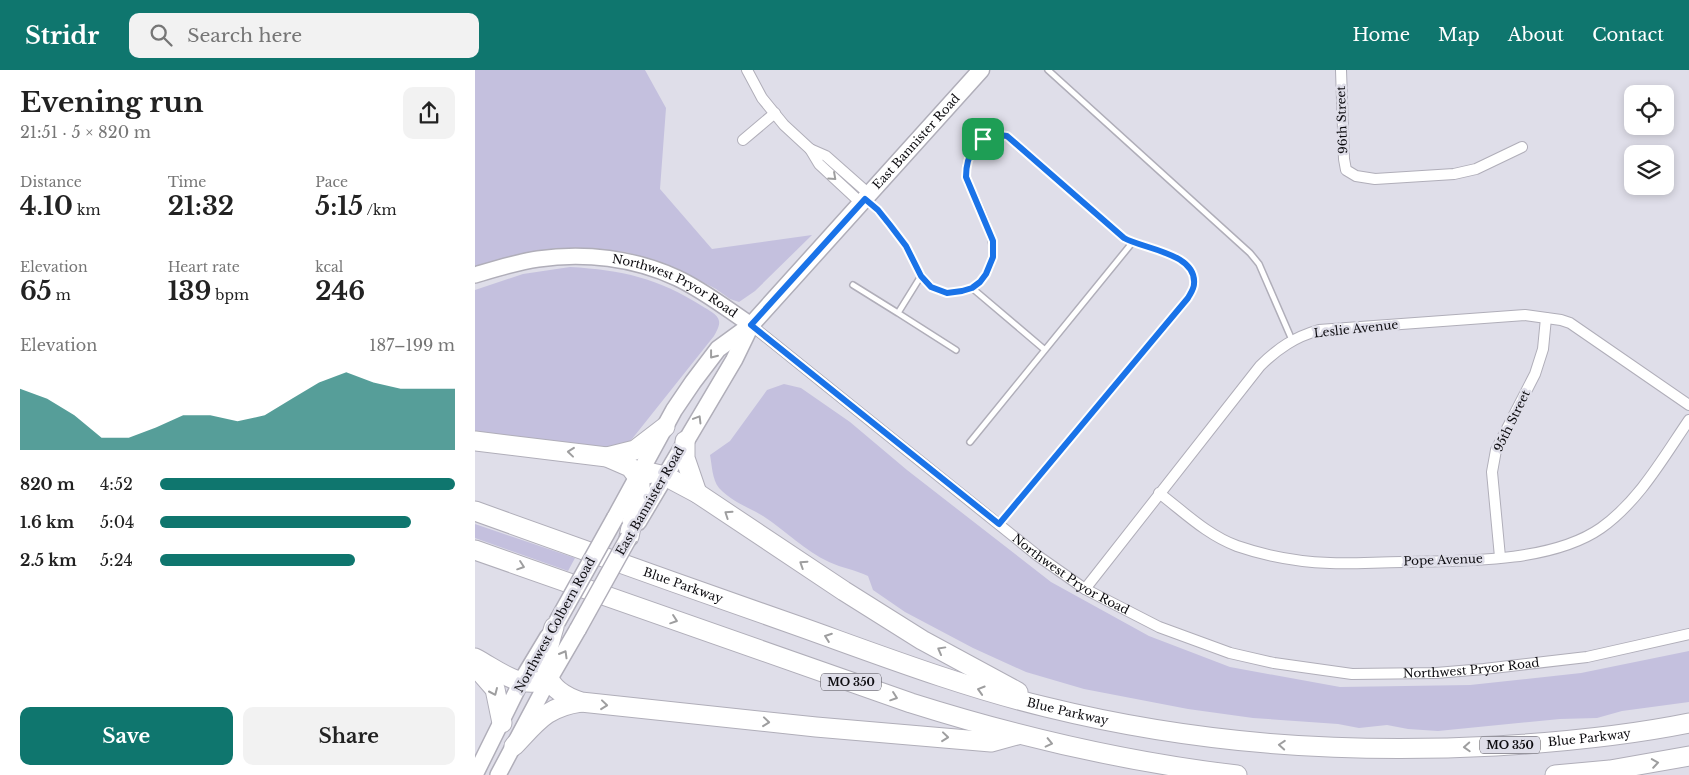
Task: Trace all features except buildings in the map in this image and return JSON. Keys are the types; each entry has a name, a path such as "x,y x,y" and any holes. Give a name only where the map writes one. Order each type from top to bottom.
{"highway":[{"path":"607,457 635,450 665,427"},
{"path":"475,441 607,457 630,467 640,480 640,489 639,506 632,522 629,537"},
{"path":"685,441 685,458 697,493"},
{"path":"637,476 652,473 665,476 697,493 844,591 922,640 1045,707"},
{"name":"Blue Parkway","path":"475,511 906,665 983,690 1107,721 1183,734 1253,743 1330,748 1442,749 1585,740 1689,723"},
{"name":"MO 350","path":"475,550 911,703 979,724 1017,735 1108,756 1183,769 1237,775"},
{"path":"556,624 546,652 545,665 549,679 558,692 581,702 816,727 991,742 1017,735"},
{"path":"475,658 521,682 538,683 549,679"},
{"path":"475,666 495,689 502,723"},
{"path":"514,746 544,714 559,707 581,702"},
{"path":"1555,775 1610,770 1689,756"}],"main road":[{"name":"East Bannister Road","path":"637,476 693,382 718,349 751,325 981,70"},
{"name":"Northwest Pryor Road","path":"475,275 536,259 564,256 595,257 633,262 677,278 751,325"},
{"name":"East Bannister Road","path":"549,679 629,537 733,360 751,325"},
{"name":"Northwest Colbern Road","path":"475,775 521,682 556,624 637,476"},
{"name":"Northwest Colbern Road","path":"498,775 549,679"}],"street":[{"path":"747,70 762,98 775,113 810,149 826,156 865,199"},
{"name":"96th Street","path":"1341,70 1344,159 1346,170 1357,176 1375,179 1454,174 1476,169 1522,146"},
{"path":"743,140 775,113"},
{"name":"Leslie Avenue","path":"1085,589 1260,366 1276,351 1292,340 1319,330 1525,315 1561,320 1570,323 1689,405"},
{"name":"95th Street","path":"1499,557 1492,472 1496,450 1535,374 1543,349 1546,318"},
{"name":"Northwest Pryor Road","path":"751,325 1038,556 1085,589 1159,627 1230,653 1274,663 1352,674 1426,674 1587,656 1689,634"},
{"name":"Pope Avenue","path":"1159,493 1207,531 1237,546 1284,558 1329,564 1454,561 1546,551 1571,543 1600,529 1619,514 1638,494 1689,420"}],"lane":[{"path":"1048,70 1250,253 1259,264 1292,340"},
{"path":"865,199 878,210 906,246 921,276 931,287 947,293 972,288 986,274 993,257 993,241 966,177 968,156 977,144 990,136 1007,136 1124,238 1132,243 1168,253 1188,267 1192,275 1194,284 1188,298 999,524"},
{"path":"970,442 1132,243"},
{"path":"897,313 921,276"},
{"path":"853,285 956,350"},
{"path":"972,288 1045,350"}],"shaded area":[{"path":"475,70 645,70 666,108 660,189 712,249 812,235 755,291 739,302 730,299 716,289 676,268 626,252 588,248 541,251 475,267"},
{"path":"570,267 623,273 655,282 686,296 715,314 719,321 718,329 632,439 623,446 615,449 475,434 475,290 523,274"},
{"path":"784,384 801,388 850,422 907,470 1051,582 1149,636 1230,667 1340,687 1470,685 1581,673 1689,651 1689,702 1622,711 1597,718 1560,719 1438,731 1408,729 1387,725 1359,728 1338,724 1253,718 1188,709 1084,689 1026,672 973,648 905,612 873,590 868,576 820,557 763,516 735,501 719,488 714,476 710,455 730,441 767,390"},
{"path":"475,524 575,558 568,571 475,538"}],"route":[{"path":"990,136 1007,136 1124,238 1132,243 1168,253 1180,260 1188,267 1194,284 1188,298 999,524 751,325 865,199 878,210 906,246 921,276 931,287 947,293 972,288 980,282 986,274 993,257 993,241 966,177 966,168 968,156 983,139 990,136"}]}
